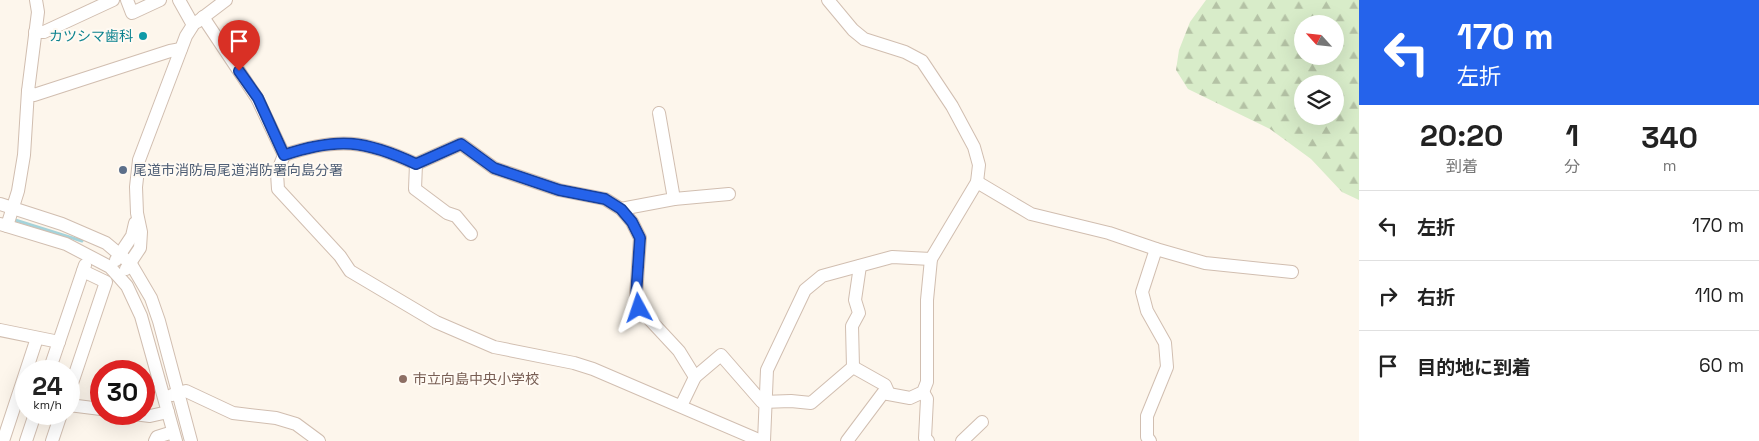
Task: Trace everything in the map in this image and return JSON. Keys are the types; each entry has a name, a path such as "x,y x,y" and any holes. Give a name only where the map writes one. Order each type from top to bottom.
{"street":[{"path":"36,0 38,12 28,91 24,155 18,191 13,208 4,225 66,244 110,267 127,286 141,316 174,436 157,437 155,441"},
{"path":"35,32 44,32 113,0"},
{"path":"127,0 132,13 160,0"},
{"path":"179,0 198,21 258,98 284,155 277,172 278,189 340,256 350,271 436,322 494,347 574,363 593,369 763,441 767,370 806,290 822,276 892,257 931,259"},
{"path":"119,277 131,264 140,248 141,232 137,213 136,187 139,160 186,36 198,21 226,0"},
{"path":"828,0 853,30 864,39 905,52 922,61 952,106 974,147 978,165 977,182 931,259 928,300 927,382 923,392 910,398 883,393 847,441"},
{"path":"28,91 34,95 181,49"},
{"path":"659,114 674,199"},
{"path":"284,155 311,146 336,142 375,147 416,164 461,144 494,168 559,190 605,199 621,209 632,222 640,238 636,296 639,308 679,351 695,378"},
{"path":"416,164 415,189 447,214 456,216 471,234"},
{"path":"977,182 1031,214 1109,233 1206,263 1292,272"},
{"path":"621,209 674,199 729,194"},
{"path":"0,204 62,224 106,243 131,264 150,298 159,321 191,441"},
{"path":"110,267 132,236 137,213"},
{"path":"1150,441 1147,437 1147,416 1167,367 1165,343 1147,311 1142,292 1156,249"},
{"path":"53,360 88,256"},
{"path":"854,367 852,326 859,314 855,300 860,266"},
{"path":"80,360 106,282 82,272"},
{"path":"0,330 59,342"},
{"path":"18,441 3,438 37,338"},
{"path":"681,406 695,378 721,355 762,402 766,403 791,401 811,403 854,367"},
{"path":"854,367 885,385 889,394"},
{"path":"164,398 186,390 233,413 276,418 296,424 319,441"},
{"path":"923,392 927,399 926,438 928,441"},
{"path":"155,415 168,412"},
{"path":"962,441 982,422"},
{"path":"26,441 31,425"},
{"path":"52,441 57,425"}],"green space":[{"path":"1206,0 1359,0 1359,200 1342,192 1311,159 1270,129 1188,89 1176,70 1179,50 1190,22"}],"waterway":[{"path":"12,219 82,241"}],"place":[{"name":"カツシマ歯科","path":"143,36"},
{"name":"尾道市消防局尾道消防署向島分署","path":"123,170"},
{"name":"市立向島中央小学校","path":"403,379"}],"route":[{"path":"239,71 258,98 284,155 311,146 336,142 375,147 416,164 461,144 494,168 559,190 605,199 621,209 632,222 640,238 636,296 639,308"}]}
